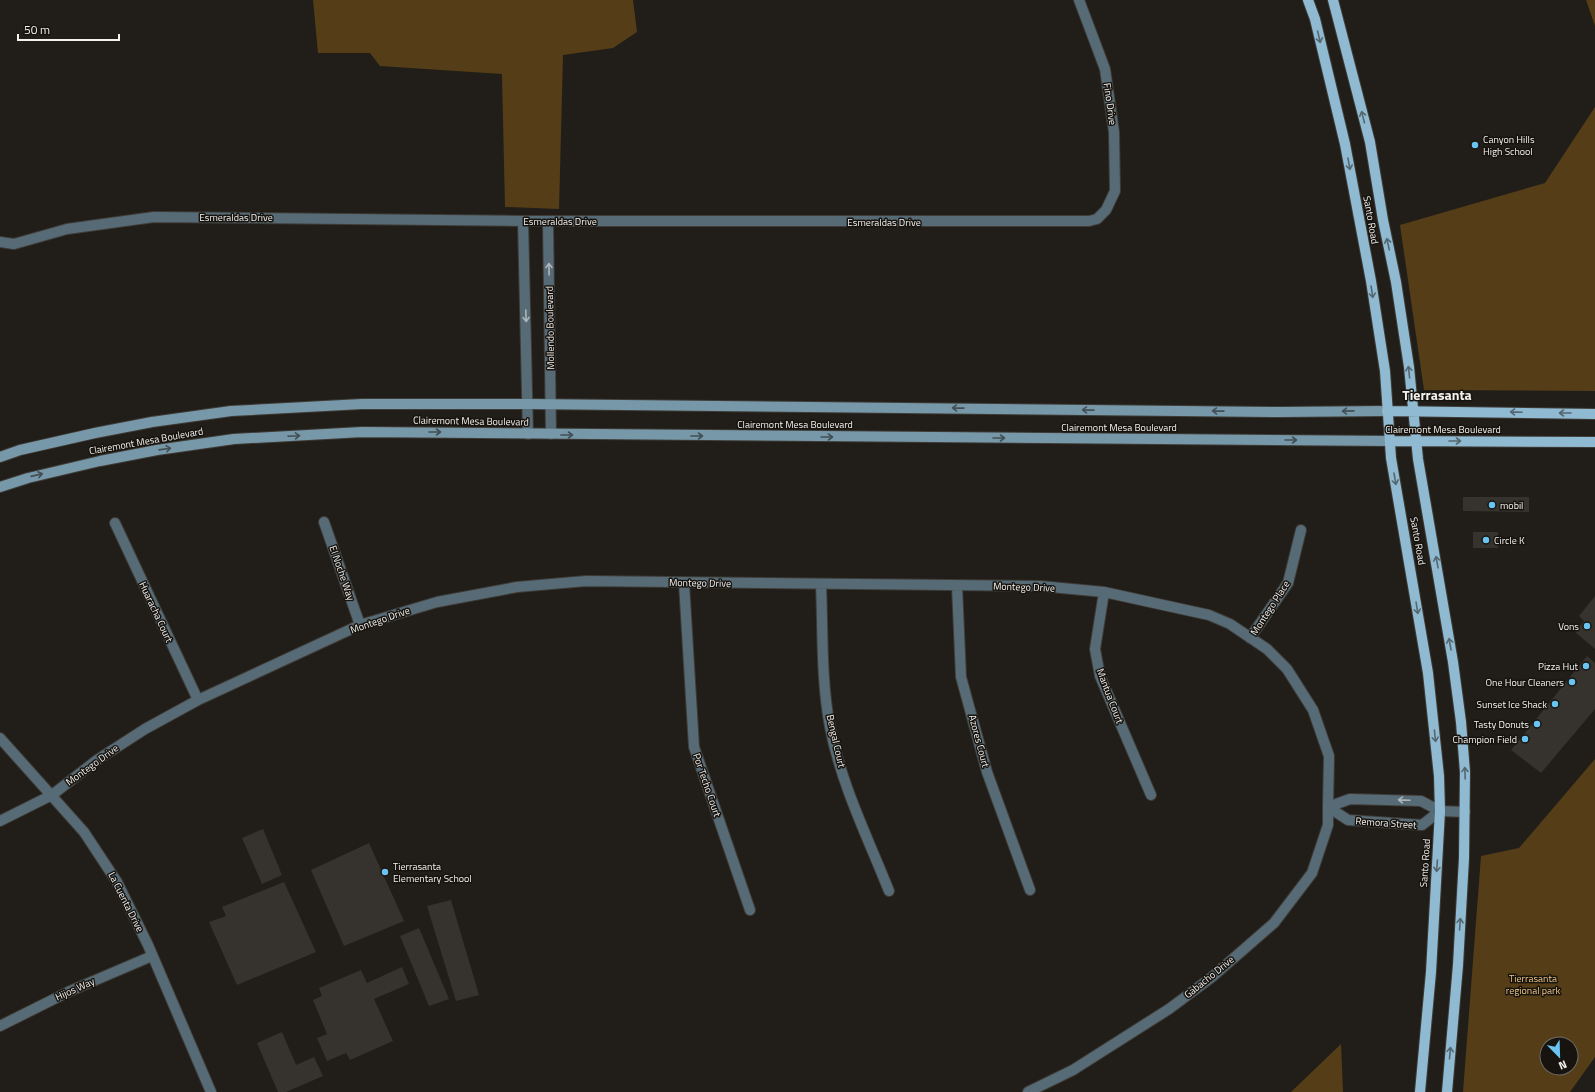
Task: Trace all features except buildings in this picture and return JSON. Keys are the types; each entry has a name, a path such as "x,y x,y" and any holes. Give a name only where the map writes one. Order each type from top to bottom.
{"main road":[{"name":"Santo Road","path":"1308,0 1315,19 1345,144 1385,371 1391,458 1428,673 1439,776 1440,812 1431,972 1420,1092"},
{"name":"Santo Road","path":"1333,0 1370,142 1382,220 1396,282 1409,367 1418,459 1453,662 1465,772 1466,812 1458,965 1447,1092"},
{"name":"Clairemont Mesa Boulevard","path":"0,457 20,450 95,433 231,411 362,404 552,404 1281,412 1413,411 1595,414"},
{"name":"Clairemont Mesa Boulevard","path":"0,487 28,478 100,461 234,439 362,432 1595,442"}],"street":[{"name":"Fino Drive","path":"1079,0 1105,69 1114,132 1115,191 1106,210"},
{"name":"Esmeraldas Drive","path":"0,242 14,244 67,229 154,217 306,217 523,221 1074,222 1097,219 1106,210"},
{"path":"523,221 528,434"},
{"name":"Mollendo Boulevard","path":"548,221 552,404 551,434"},
{"name":"El Noche Way","path":"324,522 360,625"},
{"name":"Huaracha Court","path":"115,523 198,700"},
{"name":"Montego Place","path":"1250,638 1288,583 1302,530"},
{"name":"Montego Drive","path":"0,821 52,795 96,760 145,729 198,700 360,625 437,602 517,588 586,581 1040,586 1104,592 1209,615 1230,624 1267,649 1287,669 1313,710 1329,756 1328,807"},
{"name":"Por Techo Court","path":"684,583 694,747 750,910"},
{"name":"Bengal Court","path":"821,584 826,691 830,728 846,783 889,891"},
{"name":"Azores Court","path":"957,586 961,677 987,772 1030,890"},
{"name":"Mantua Court","path":"1104,592 1095,650 1100,676 1151,794"},
{"name":"La Cuenta Drive","path":"0,738 84,832 117,882 152,956 211,1092"},
{"path":"1328,807 1350,799 1421,801 1440,812 1466,812"},
{"name":"Remora Street","path":"1328,807 1348,820 1422,825 1440,812"},
{"name":"Gabacho Drive","path":"1028,1092 1073,1070 1169,1009 1212,977 1274,923 1312,873 1328,824 1328,807"},
{"name":"Hijos Way","path":"0,1026 70,991 152,956"}],"green space":[{"path":"313,0 633,0 637,32 613,48 563,55 559,209 505,207 502,74 380,66 370,53 318,53"},
{"path":"1586,0 1595,0 1595,26"},
{"path":"1595,107 1595,391 1424,390 1400,225 1545,183"},
{"name":"Tierrasanta regional park","path":"1595,759 1595,1057 1570,1092 1463,1092 1481,856 1519,848"},
{"path":"1341,1044 1343,1092 1291,1092"}],"place":[{"name":"Canyon Hills High School","path":"1475,145"},
{"name":"mobil","path":"1492,505"},
{"name":"Circle K","path":"1486,540"},
{"name":"Vons","path":"1587,626"},
{"name":"Pizza Hut","path":"1586,666"},
{"name":"One Hour Cleaners","path":"1572,682"},
{"name":"Sunset Ice Shack","path":"1555,704"},
{"name":"Tasty Donuts","path":"1537,724"},
{"name":"Champion Field","path":"1525,739"},
{"name":"Tierrasanta Elementary School","path":"385,872"}],"district":[{"name":"Tierrasanta","path":"1437,394"}]}
